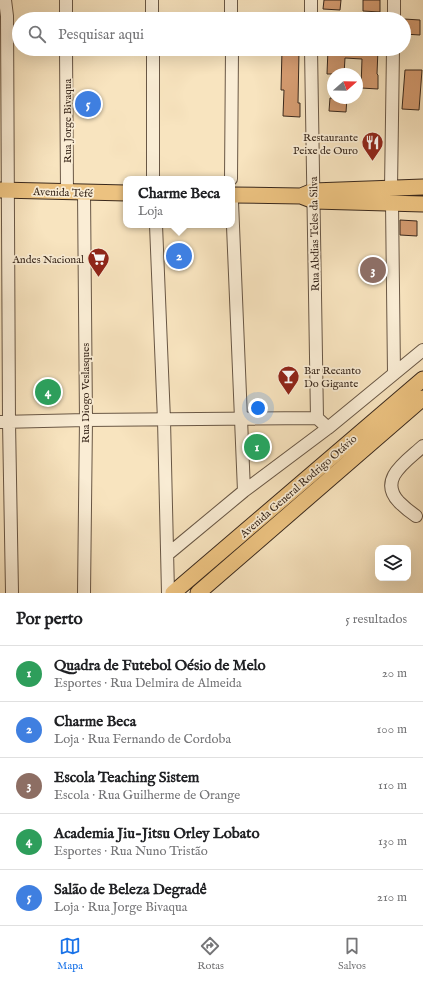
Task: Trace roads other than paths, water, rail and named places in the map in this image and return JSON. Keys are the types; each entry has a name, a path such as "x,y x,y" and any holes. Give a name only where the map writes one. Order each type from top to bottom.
{"main road":[{"path":"309,196 391,188 423,187"},
{"name":"Avenida Tefé","path":"3,190 123,194"},
{"path":"235,195 309,196 423,204"},
{"name":"Avenida General Rodrigo Otávio","path":"173,593 423,379"},
{"name":"Avenida General Rodrigo Otávio","path":"198,593 423,398"}],"street":[{"path":"5,0 7,16 12,32"},
{"path":"66,0 66,12"},
{"path":"152,0 152,12"},
{"path":"231,0 231,12"},
{"path":"311,0 311,12"},
{"path":"394,0 394,12"},
{"path":"12,50 3,190 4,422 12,592"},
{"name":"Rua Jorge Bivaqua","path":"66,56 67,192"},
{"path":"153,56 153,176"},
{"path":"231,176 232,56"},
{"name":"Rua Abdias Teles da Silva","path":"311,56 309,196 317,418"},
{"path":"391,188 393,56"},
{"name":"Rua Diogo Veslasques","path":"84,193 86,420 84,593"},
{"path":"392,203 394,373"},
{"path":"156,228 164,420 168,593"},
{"path":"233,228 244,491"},
{"path":"168,554 244,491 328,428 423,350"},
{"path":"4,422 317,418 328,428"},
{"path":"416,516 398,501 391,490 391,483 396,471 423,446"}],"place":[{"name":"Salão de Beleza Degradê","path":"88,104"},
{"name":"Restaurante Peixe de Ouro","path":"373,162"},
{"name":"Charme Beca","path":"179,256"},
{"name":"Escola Teaching Sistem","path":"373,270"},
{"name":"Andes Nacional","path":"99,278"},
{"name":"Academia Jiu-Jitsu Orley Lobato","path":"48,392"},
{"name":"Bar Recanto Do Gigante","path":"289,396"},
{"name":"Quadra de Futebol Oésio de Melo","path":"257,447"}]}
